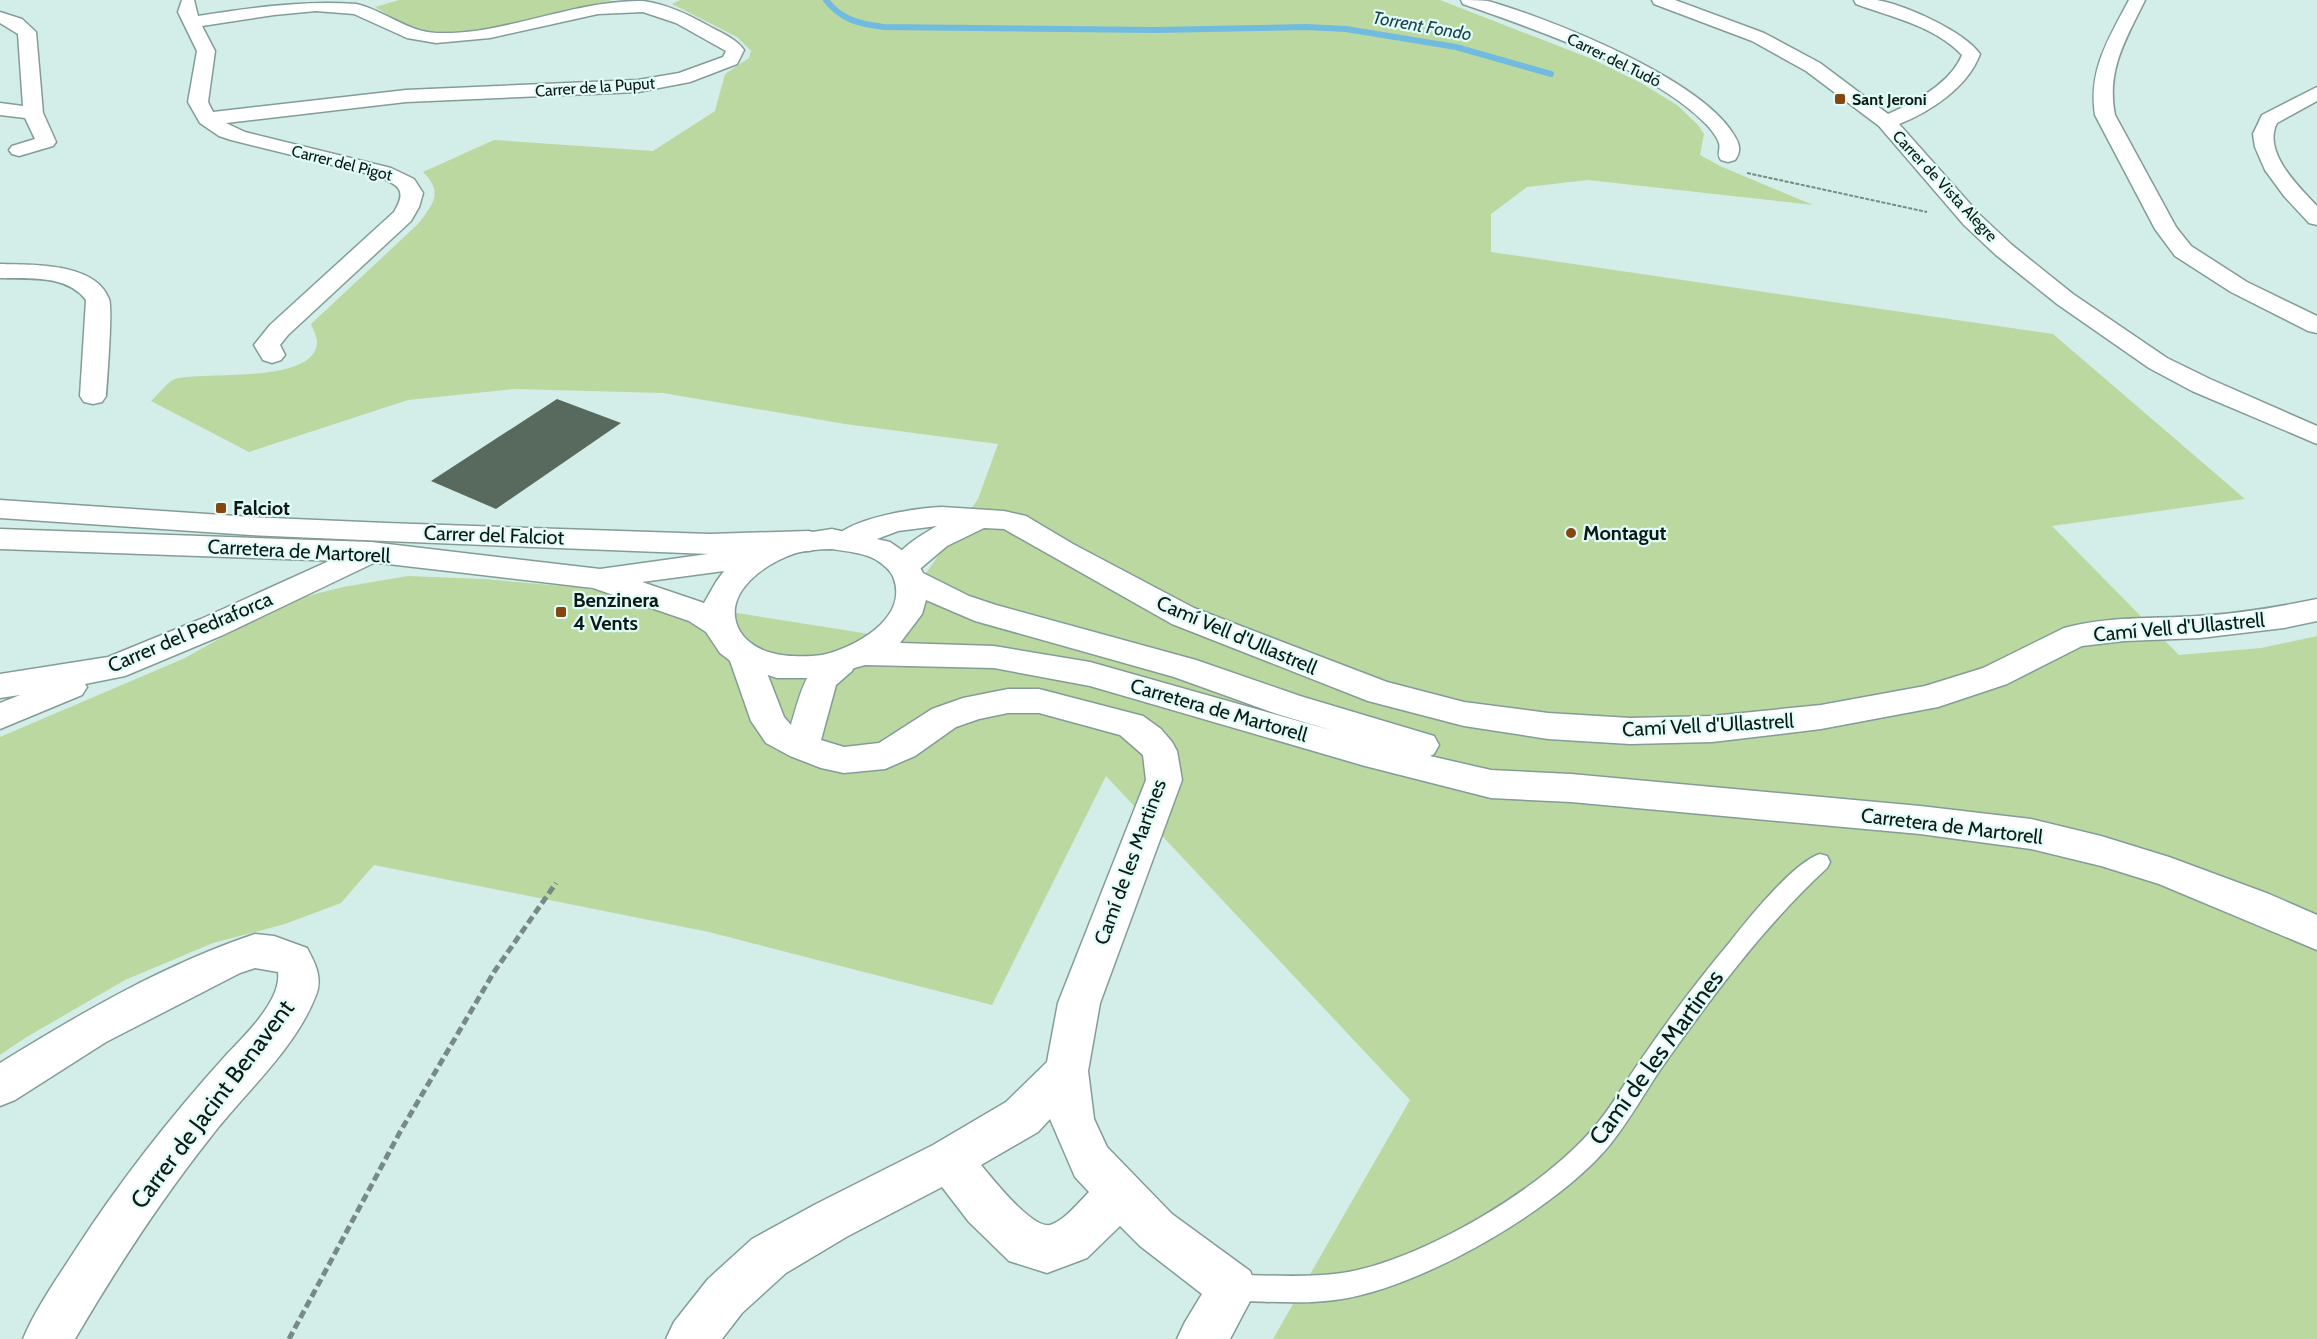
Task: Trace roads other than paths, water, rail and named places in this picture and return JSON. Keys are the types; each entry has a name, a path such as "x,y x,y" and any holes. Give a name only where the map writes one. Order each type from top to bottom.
{"street":[{"path":"191,0 187,12 206,51 198,102 207,119"},
{"name":"Carrer del Tudó","path":"1469,0 1572,39 1672,88 1701,110 1721,130 1729,144 1728,156"},
{"name":"Carrer de Vista Alegre","path":"1660,0 1726,24 1780,48 1813,67 1886,122 1972,220 2027,270 2083,313 2158,363 2201,385 2317,435"},
{"path":"1863,0 1945,33 1959,41 1971,54 1970,61 1959,74 1932,97 1914,110 1886,122"},
{"path":"2137,0 2108,57 2102,98 2105,115 2151,202 2166,229 2190,256 2239,287 2317,326"},
{"name":"Carrer de la Puput","path":"192,22 297,8 342,7 364,11 410,35 436,38 475,35 591,10 632,6 663,11 730,45 735,50 731,60 714,68 683,78 638,86 406,96 207,119"},
{"path":"0,17 16,22 27,32 33,113 46,142 19,150"},
{"path":"2317,93 2269,119 2263,136 2266,151 2281,176 2298,200 2317,218"},
{"path":"0,109 33,113"},
{"name":"Carrer del Pigot","path":"207,119 226,132 384,172 407,182 412,188 413,197 403,216 297,313 267,345 272,355"},
{"path":"0,271 67,277 93,289 98,300 93,396"},
{"name":"Carrer del Falciot","path":"0,509 251,526 710,544 809,541"},
{"name":"Camí Vell d'Ullastrell","path":"848,540 875,527 905,518 929,515 982,518 1016,523 1062,552 1183,616 1380,692 1464,714 1548,726 1641,731 1712,729 1821,717 1926,698 1995,675 2075,636 2124,630 2200,627 2284,617 2317,610"},
{"path":"908,573 919,549 931,540 982,518"},
{"path":"78,542 183,530 251,526"},
{"name":"Carretera de Martorell","path":"0,539 371,552 596,578 700,613 721,626"},
{"name":"Carretera de Martorell","path":"908,573 914,595 909,611 899,627 884,642 852,658 813,668 788,668 764,664 744,655 730,643 721,626 719,613 722,597 732,581 747,567 786,546 809,541 848,540 875,546 891,554 908,573 949,599 986,613 1184,668 1373,731 1571,788"},
{"name":"Carrer del Pedraforca","path":"0,686 113,668 212,627 371,552"},
{"name":"Carretera de Martorell","path":"596,578 765,556"},
{"name":"Camí de les Martines","path":"744,655 756,682 768,721 778,734 820,755 844,760 885,756 903,747 944,718 975,707 1008,701 1039,701 1131,725 1149,738 1160,751 1164,780 1079,1003 1067,1071 1072,1121 1091,1162 1121,1194 1156,1230 1233,1288"},
{"name":"Carretera de Martorell","path":"852,658 965,655 1032,662 1101,677 1365,753 1491,784 1571,788 1920,820 2031,834 2101,851 2169,872 2317,933"},
{"path":"802,747 821,680 852,658"},
{"path":"0,717 113,668"},
{"name":"Carrer de Jacint Benavent","path":"0,1086 91,1029 226,961 255,951 274,953 293,960 300,972 295,996 279,1021 199,1118 140,1197 99,1255 48,1339"},
{"path":"691,1339 725,1296 769,1256 832,1220 949,1160 1022,1117 1067,1071"},
{"path":"949,1160 986,1206 1026,1244 1047,1249 1070,1240 1121,1194"},
{"path":"1202,1339 1233,1288"}],"lane":[{"name":"Camí de les Martines","path":"1233,1288 1294,1289 1355,1283 1427,1257 1499,1219 1550,1184 1597,1141 1756,924 1787,890 1820,862"}],"waterway":[{"name":"Torrent Fondo","path":"826,0 845,17 884,27 1156,30 1306,27 1346,29 1456,47 1551,74"}],"place":[{"name":"Sant Jeroni","path":"1840,99"},
{"name":"Falciot","path":"221,508"},
{"name":"Montagut","path":"1571,533"},
{"name":"Benzinera 4 Vents","path":"561,612"}]}
